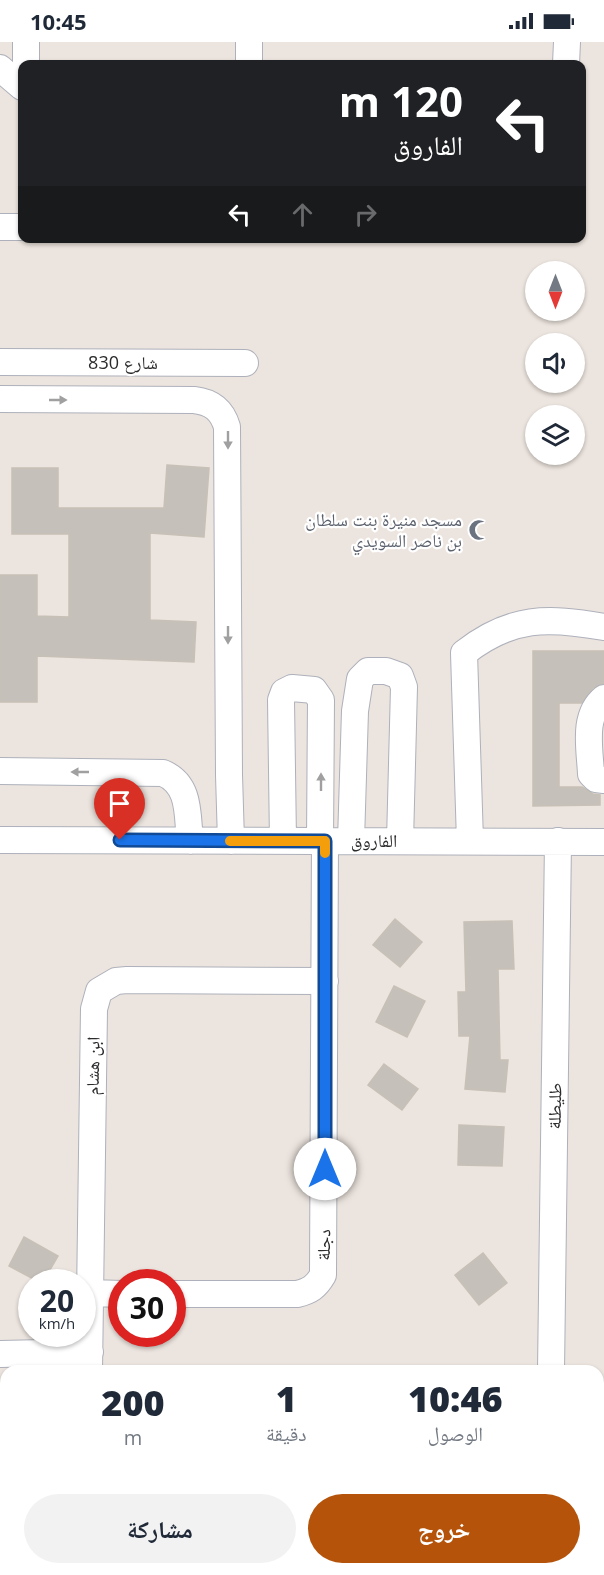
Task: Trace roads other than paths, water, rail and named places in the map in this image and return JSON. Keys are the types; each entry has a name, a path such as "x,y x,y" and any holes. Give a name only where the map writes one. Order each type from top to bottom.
{"street":[{"path":"26,42 26,60"},
{"path":"249,42 249,60"},
{"path":"566,60 567,42"},
{"path":"0,68 18,84"},
{"path":"0,227 18,227"},
{"name":"شارع 830","path":"0,362 245,363"},
{"path":"0,399 194,400 212,405 225,418 228,427 231,841"},
{"path":"470,841 464,653 486,636 534,621 567,620 604,627"},
{"path":"351,841 355,711 360,679 368,671 386,671 400,676 404,687 400,841"},
{"name":"دجلة","path":"186,1294 297,1294 309,1291 317,1285 323,1275 325,981 321,700 314,690 292,688 284,692 281,700 283,841"},
{"path":"604,698 593,709 590,718 591,774 596,779 604,780"},
{"path":"0,771 163,773 177,780 184,793 190,841"},
{"name":"الفاروق","path":"0,840 604,842"},
{"name":"طليطلة","path":"552,1365 558,842"},
{"name":"ابن هشام","path":"90,1269 94,1009 99,991 116,981 127,980 325,981"},
{"path":"0,1354 34,1347"},
{"path":"61,1347 89,1362"},
{"name":"ابن هشام","path":"89,1347 89,1362"}],"place":[{"name":"مسجد منيرة بنت سلطان بن ناصر السويدي","path":"479,530"}]}
